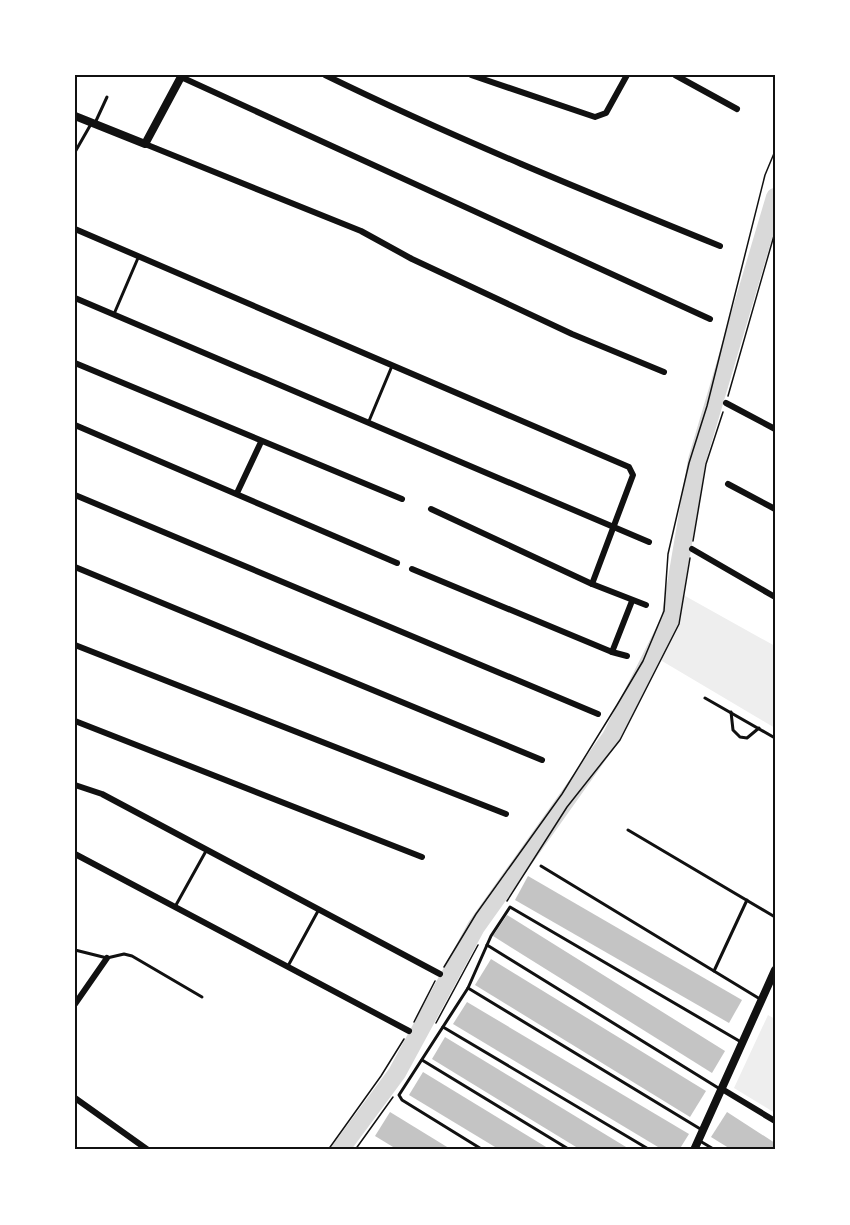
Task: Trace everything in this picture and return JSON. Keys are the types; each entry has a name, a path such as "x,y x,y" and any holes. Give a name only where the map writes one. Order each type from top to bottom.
{"street":[{"path":"325,75 406,115 720,246"},
{"path":"471,75 595,117 606,113 627,75"},
{"path":"675,75 737,108"},
{"path":"145,144 181,76 710,319"},
{"path":"75,116 361,231 411,260 573,334 664,372"},
{"path":"75,229 629,467 633,475 592,584"},
{"path":"75,298 649,542"},
{"path":"75,363 402,499"},
{"path":"726,403 775,429"},
{"path":"75,425 397,563"},
{"path":"237,493 261,442"},
{"path":"728,484 775,509"},
{"path":"75,495 598,714"},
{"path":"431,509 592,584 646,606"},
{"path":"692,549 775,597"},
{"path":"75,567 542,760"},
{"path":"412,568 612,652 627,656"},
{"path":"612,652 632,601"},
{"path":"75,645 506,814"},
{"path":"75,721 422,856"},
{"path":"75,785 102,794 440,974"},
{"path":"75,854 409,1031"},
{"path":"75,1004 107,957"},
{"path":"694,1150 775,970"},
{"path":"722,1089 775,1121"},
{"path":"75,1098 148,1150"}],"lane":[{"path":"75,153 107,97"},
{"path":"114,314 139,256"},
{"path":"368,423 393,365"},
{"path":"705,698 775,738"},
{"path":"730,712 732,730 740,737 747,738 759,728"},
{"path":"628,830 775,916"},
{"path":"175,907 206,849"},
{"path":"541,866 761,1000"},
{"path":"714,971 747,900"},
{"path":"483,1150 400,1098 468,988 487,945 507,909 513,907 743,1043"},
{"path":"288,967 319,909"},
{"path":"487,945 722,1089"},
{"path":"75,950 107,957 124,954 132,956 202,997"},
{"path":"468,988 703,1130"},
{"path":"443,1027 650,1150"},
{"path":"422,1060 570,1150"},
{"path":"698,1140 715,1150"}],"path":[{"path":"328,1150 381,1077 476,914 561,794 643,661 664,611 668,554 688,462 707,405 765,174 775,151"}],"shaded area":[{"path":"678,592 775,646 775,728 662,661 660,648 674,620"},
{"path":"768,1015 775,1019 775,1113 734,1088"}],"building":[{"path":"528,876 742,1000 729,1023 515,900"},
{"path":"507,915 725,1051 712,1073 493,936"},
{"path":"491,959 706,1091 690,1117 475,985"},
{"path":"467,1002 689,1134 679,1150 663,1150 453,1024"},
{"path":"445,1037 631,1150 581,1150 432,1059"},
{"path":"423,1072 551,1150 500,1150 409,1095"},
{"path":"390,1112 452,1150 398,1150 375,1136"},
{"path":"727,1112 775,1143 775,1150 732,1150 711,1137"}],"waterway":[{"path":"340,1150 397,1073 476,927 611,737 670,620 697,460 775,197"}]}
